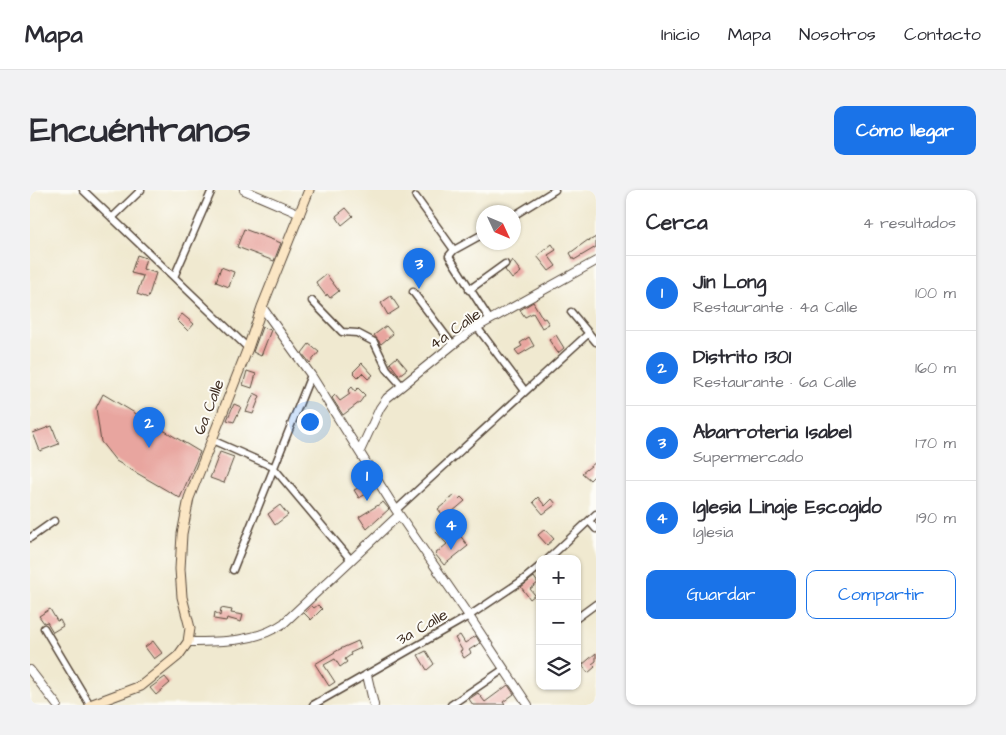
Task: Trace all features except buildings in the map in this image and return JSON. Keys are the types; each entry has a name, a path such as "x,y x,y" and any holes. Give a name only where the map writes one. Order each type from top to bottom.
{"main road":[{"name":"6a Calle","path":"188,642 190,628 180,584 182,534 189,498 309,190"},
{"path":"90,705 141,686 178,656 188,642"}],"street":[{"path":"83,190 248,348"},
{"path":"112,218 141,190"},
{"path":"174,277 212,190"},
{"path":"244,190 300,214"},
{"path":"521,212 555,190"},
{"path":"416,197 454,250"},
{"path":"476,238 454,250 450,254 449,260 490,320"},
{"name":"4a Calle","path":"360,451 380,408 387,398 453,345 477,327 595,263"},
{"path":"469,290 505,264"},
{"path":"413,292 453,345"},
{"path":"312,301 342,332 357,333 374,342 387,369 402,386"},
{"path":"262,307 310,375 397,512 528,705"},
{"path":"571,312 596,342"},
{"path":"477,327 525,391"},
{"path":"188,642 232,640 265,634 275,630 351,560 397,512 588,333"},
{"path":"232,570 310,375"},
{"path":"212,440 273,467 351,560"},
{"path":"552,555 596,514"},
{"path":"30,538 54,521"},
{"path":"589,521 596,529"},
{"name":"3a Calle","path":"313,705 469,616 523,580 536,569"},
{"path":"581,615 596,604"},
{"path":"44,628 90,705"},
{"path":"451,705 504,669"},
{"path":"30,670 57,705"},
{"path":"367,675 374,705"}],"place":[{"name":"Abarroteria Isabel","path":"419,289"},
{"name":"Distrito 1301","path":"149,448"},
{"name":"Jin Long","path":"367,501"},
{"name":"Iglesia Linaje Escogido","path":"451,550"}]}
